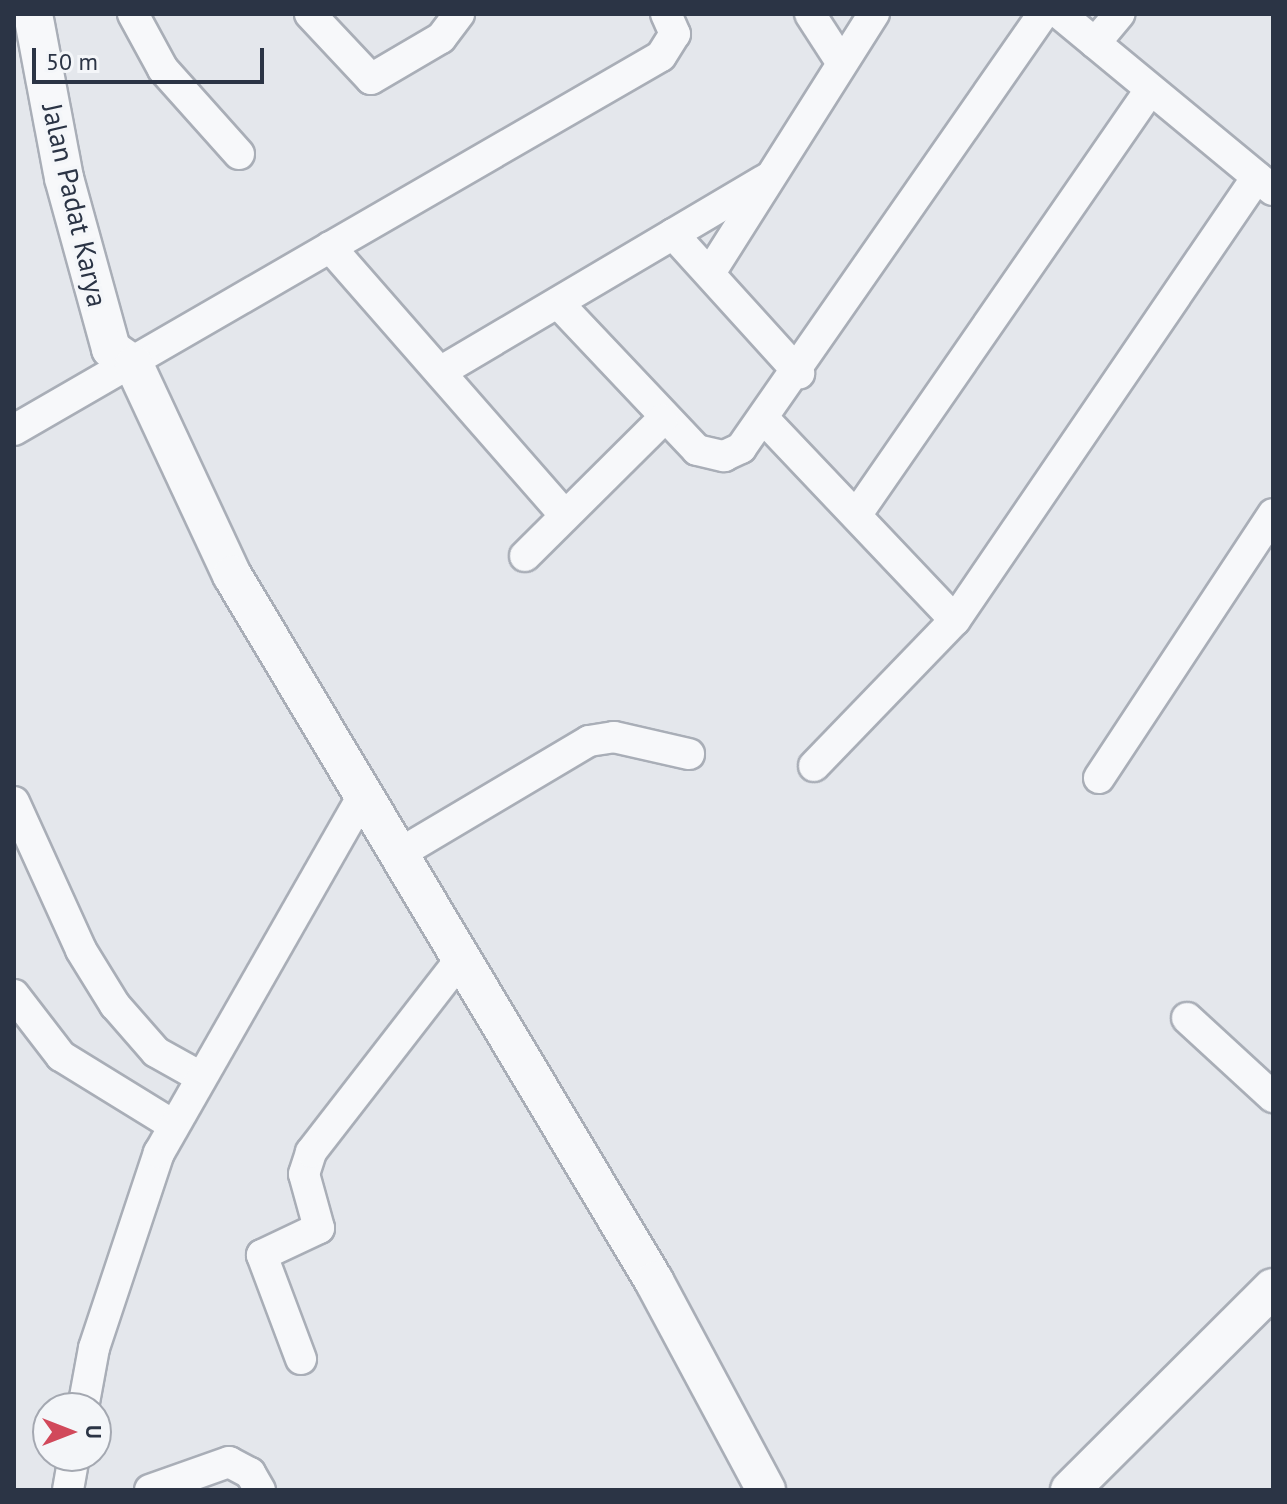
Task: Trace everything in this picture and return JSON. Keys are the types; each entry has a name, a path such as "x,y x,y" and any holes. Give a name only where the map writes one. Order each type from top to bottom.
{"street":[{"name":"Jalan Padat Karya","path":"33,14 64,178 122,357 232,575 361,799 654,1281 766,1490"},
{"path":"133,14 163,69 239,154"},
{"path":"310,14 371,79 441,38 459,14"},
{"path":"14,430 122,357 330,247 661,56 675,34 666,14"},
{"path":"810,14 841,62"},
{"path":"710,273 874,14"},
{"path":"558,303 663,419 697,450 724,456 766,421 1043,14"},
{"path":"814,766 955,620 1265,184 1060,14"},
{"path":"1095,43 1119,14"},
{"path":"857,514 1150,90"},
{"path":"440,372 770,177"},
{"path":"673,234 799,373"},
{"path":"330,247 565,515"},
{"path":"525,556 663,419"},
{"path":"766,421 955,620"},
{"path":"1099,778 1273,514"},
{"path":"397,855 589,741 614,737 689,754"},
{"path":"87,1392 143,1193 173,1125 361,799"},
{"path":"14,802 81,950 115,1005 156,1052 199,1076"},
{"path":"301,1359 262,1255 319,1228 304,1174 311,1152 460,960"},
{"path":"14,995 61,1056 173,1125"},
{"path":"1187,1018 1273,1097"},
{"path":"1070,1490 1273,1288"},
{"path":"150,1490 229,1462 240,1464 260,1490"}]}
